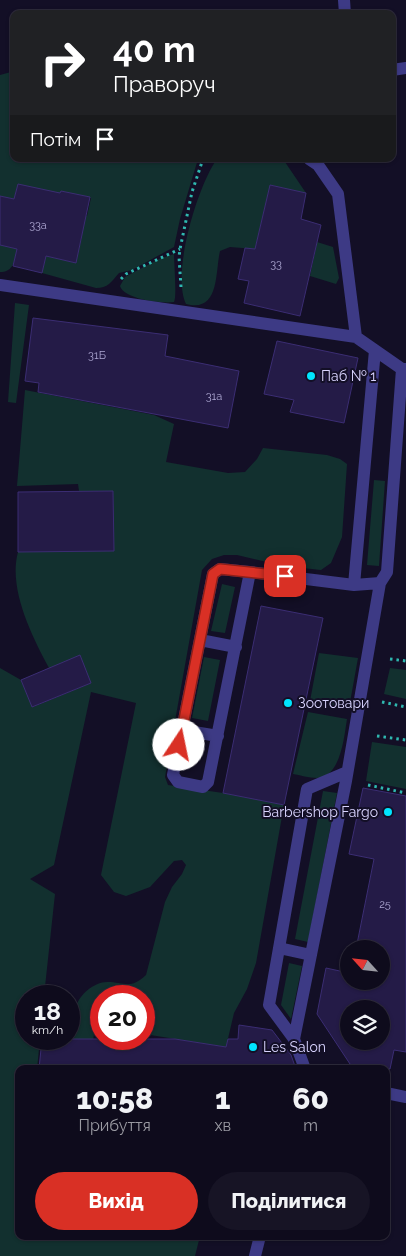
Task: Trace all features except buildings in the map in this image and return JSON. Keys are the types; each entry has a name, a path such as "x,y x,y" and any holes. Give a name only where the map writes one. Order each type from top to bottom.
{"lane":[{"path":"314,162 318,165 338,194 356,338"},
{"path":"0,286 356,338 404,369 387,572 380,583 346,776 294,1039"},
{"path":"354,585 375,350"},
{"path":"250,572 208,782 203,787 178,782 173,775 213,574 220,569 250,572 354,585 380,583"},
{"path":"200,640 236,647"},
{"path":"182,730 218,736"},
{"path":"304,1065 294,1039 269,1005 307,789 346,776"},
{"path":"278,948 311,955"},
{"path":"390,1094 406,1097"},
{"path":"255,1256 259,1240"}],"path":[{"path":"182,313 180,249 192,192 202,162"},
{"path":"107,302 116,284 126,274 180,249"},
{"path":"354,733 406,740"},
{"path":"346,776 406,793"}],"green space":[{"path":"10,72 10,162 197,162 180,219 174,247 132,270 119,273 109,284 100,288 42,273 46,256 76,263 82,236 74,234 79,214 87,216 91,198 61,191 58,206 18,184 14,199 0,196 0,75"},
{"path":"215,162 285,162 306,193 270,185 255,249 230,247 220,251 214,289 210,297 205,302 197,305 186,304 182,290 184,251 195,208"},
{"path":"317,242 333,247 339,278 336,284 310,276"},
{"path":"0,245 17,249 11,268 5,272 0,272"},
{"path":"174,254 174,302 144,300 123,291 120,286 125,277 159,259"},
{"path":"15,303 29,305 16,403 8,402"},
{"path":"25,390 154,415 174,424 166,462 228,473 245,472 257,459 263,448 327,455 340,459 347,464 342,537 331,563 321,570 284,566 237,555 224,555 212,559 202,570 165,777 168,785 284,805 256,963 247,989 234,1013 226,1047 155,1036 155,985 95,985 107,982 131,984 146,975 165,902 186,865 182,860 174,861 150,887 126,896 114,892 101,875 136,703 91,692 54,865 30,879 55,894 45,985 15,985 15,1050 39,1050 37,1065 15,1065 15,1240 199,1240 195,1256 0,1256 0,668 21,680 33,707 91,683 49,668 23,612 16,581 18,552 114,550 113,491 79,491 78,484 17,486"},
{"path":"374,480 385,481 379,566 367,565"},
{"path":"222,584 235,587 225,633 211,631"},
{"path":"319,653 358,658 349,708 310,701"},
{"path":"204,657 220,660 208,721 192,718"},
{"path":"390,668 406,670 406,699 384,694"},
{"path":"308,712 347,719 343,745 336,764 325,776 317,778 293,774"},
{"path":"372,742 406,747 406,789 366,781"},
{"path":"323,791 337,793 308,942 295,939"},
{"path":"289,963 302,966 291,1019 281,1005"},
{"path":"90,988 90,1050 92,1050 90,1065 72,1065 73,1050 80,1050 80,998"}],"place":[{"name":"Паб № 1","path":"311,376"},
{"name":"Зоотовари","path":"288,703"},
{"name":"Barbershop Fargo","path":"388,812"},
{"name":"Les Salon","path":"253,1047"}],"route":[{"path":"179,745 213,574 220,569 285,576"}]}
